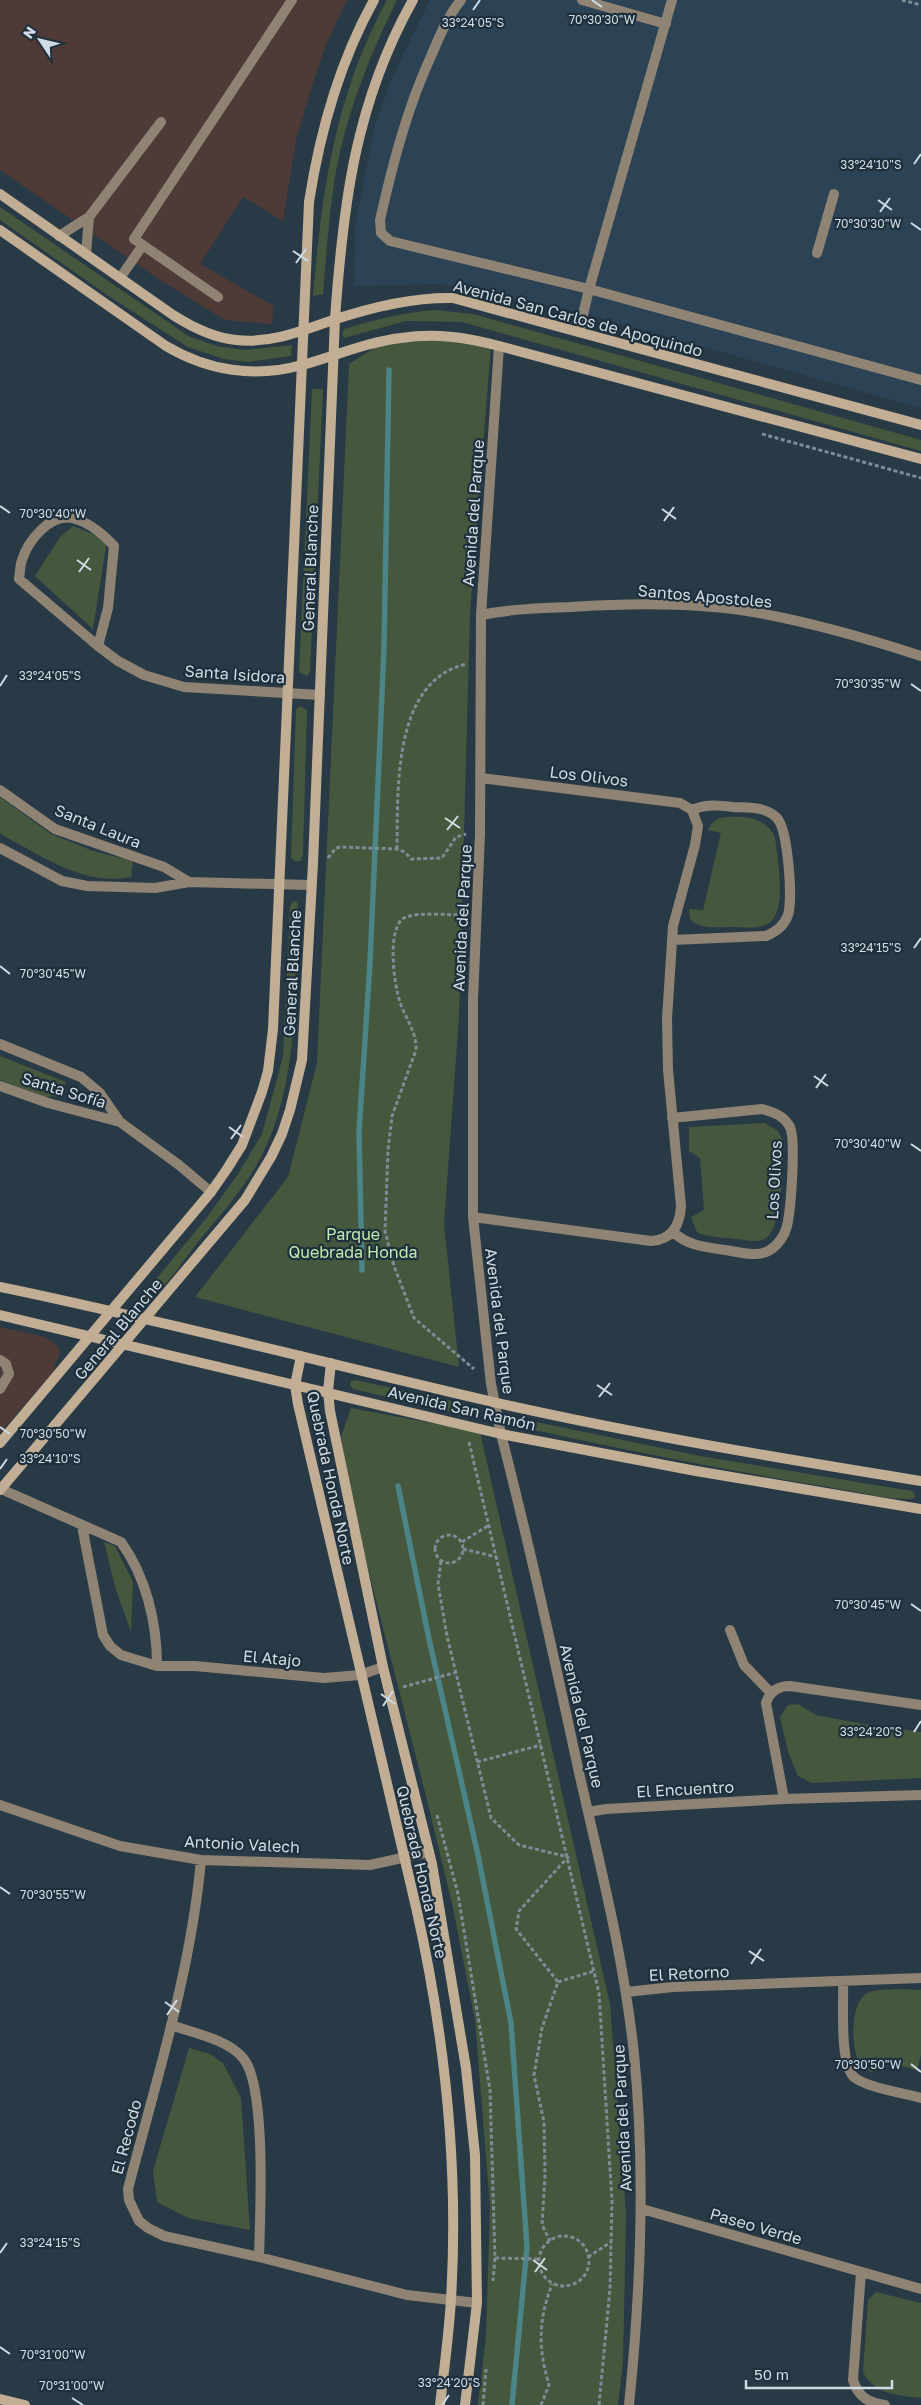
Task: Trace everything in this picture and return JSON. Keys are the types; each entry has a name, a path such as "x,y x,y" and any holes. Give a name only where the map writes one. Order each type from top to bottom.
{"street":[{"path":"218,297 134,239 292,0"},
{"name":"General Blanche","path":"0,1443 211,1192 242,1145 253,1119 268,1071 273,1029 280,884 302,331 309,202 315,164 335,88 349,52 374,0"},
{"name":"General Blanche","path":"0,1490 147,1319 245,1200 271,1157 282,1134 290,1110 302,1060 320,694 335,320 341,234 355,152 378,75 413,0"},
{"path":"461,0 440,34 414,92 389,179 380,220 381,233 390,241 589,289 921,380"},
{"path":"582,0 666,24"},
{"path":"579,332 589,289 672,0"},
{"path":"60,236 89,217 161,122"},
{"name":"Avenida San Carlos de Apoquindo","path":"0,194 172,315 190,325 222,338 262,340 302,331 405,301 428,298 453,298 921,425"},
{"path":"817,253 834,194"},
{"path":"86,254 89,217"},
{"path":"0,230 183,356 200,363 234,371 266,371 301,366 334,355 399,338 451,335 499,346 921,459"},
{"path":"120,278 144,245"},
{"name":"Avenida del Parque","path":"499,346 481,615 480,834 473,1000 473,1217 491,1384 615,1928 626,1992 638,2107 642,2209 638,2311 629,2405"},
{"name":"Santa Isidora","path":"98,646 108,608 114,546 99,531 86,524 72,518 58,519 46,526 32,542 22,560 19,579 98,646 118,661 144,675 184,687 320,694"},
{"name":"Santos Apostoles","path":"481,615 503,610 623,604 692,606 751,612 806,623 861,637 921,656"},
{"name":"Los Olivos","path":"481,778 680,803 692,810"},
{"name":"Santa Laura","path":"0,790 55,829 164,867 189,882"},
{"path":"473,1217 651,1241 662,1239 673,1232 680,1220 681,1206 672,1118 667,1036 672,940 677,908 697,834 697,820 692,810 712,805 759,808 777,818 783,829 791,900 784,923 779,929 766,936 672,940"},
{"name":"Santa Laura","path":"0,848 62,881 87,886 155,888 189,882 311,885"},
{"name":"Santa Sofía","path":"0,1044 81,1077 100,1093 120,1122 179,1165 211,1192"},
{"name":"Santa Sofía","path":"0,1086 48,1103 120,1122"},
{"name":"Los Olivos","path":"672,1118 762,1109 775,1113 786,1121 793,1141 787,1226 780,1241 770,1251 755,1254 696,1246 682,1241 673,1232"},
{"name":"Avenida San Ramón","path":"0,1286 112,1310 495,1402 730,1450 921,1481"},
{"name":"Avenida San Ramón","path":"0,1315 295,1385 328,1391 501,1434 696,1471 921,1509"},
{"name":"Quebrada Honda Norte","path":"301,1356 295,1385 360,1675 427,1955 443,2053 453,2177 452,2300 440,2405"},
{"path":"0,1360 6,1364 9,1374 0,1388"},
{"name":"Quebrada Honda Norte","path":"331,1364 328,1391 352,1526 382,1667 429,1852 466,2068 475,2155 477,2303 465,2405"},
{"path":"0,1490 121,1542 133,1559 144,1584 157,1645 157,1666"},
{"name":"El Atajo","path":"82,1526 103,1635 110,1646 121,1655 157,1666 195,1666 324,1678 360,1675 382,1667"},
{"path":"730,1630 744,1665 771,1693"},
{"path":"784,1799 766,1703 771,1693 783,1686 790,1686 921,1705"},
{"name":"El Encuentro","path":"588,1812 606,1809 784,1799 921,1795"},
{"name":"Antonio Valech","path":"0,1805 120,1846 201,1860 370,1865 429,1852"},
{"name":"El Recodo","path":"201,1860 198,1898 171,2025 128,2189 133,2211 139,2221 156,2233 407,2295 477,2303"},
{"name":"El Retorno","path":"626,1992 673,1987 921,1978"},
{"path":"843,1981 845,2056 849,2070 864,2082 921,2098"},
{"path":"171,2025 226,2044 242,2056 252,2072 261,2170 258,2257"},
{"name":"Paseo Verde","path":"642,2209 921,2289"},
{"path":"861,2272 853,2380 856,2389 863,2397 872,2402 885,2405"},
{"path":"0,2399 25,2405"}],"path":[{"path":"902,0 921,5"},
{"path":"397,849 398,794 402,752 410,720 420,697 434,681 461,665 480,661"},
{"path":"362,848 397,849 405,852 411,859 438,859 444,856 453,841 461,834 480,834"},
{"path":"477,915 409,916 398,922 394,933 394,983 416,1039 416,1050 392,1116 388,1150 385,1231 394,1266 414,1318 491,1384"},
{"path":"468,1436 599,1993 612,2201 610,2289 599,2405"},
{"path":"461,1542 489,1525"},
{"path":"449,1535 458,1538 463,1549 459,1559 448,1564 441,1561 435,1553 435,1546 440,1538 449,1535"},
{"path":"463,1549 496,1557"},
{"path":"441,1561 438,1584 491,1818 519,1845 568,1857"},
{"path":"402,1687 457,1672"},
{"path":"478,1762 541,1745"},
{"path":"558,1982 516,1929 519,1912 568,1857"},
{"path":"558,1982 594,1971"},
{"path":"550,2241 542,2225 545,2176 544,2122 534,2075 542,2028 558,1982"},
{"path":"558,2237 572,2238 582,2244 588,2257 585,2275 579,2282 567,2286 552,2284 540,2270 538,2259 550,2241 558,2237"},
{"path":"588,2257 612,2242"},
{"path":"495,2258 538,2259"},
{"path":"541,2405 550,2385 541,2357 542,2311 552,2284"}],"shaded area":[{"path":"0,0 347,0 326,44 297,136 283,221 243,197 200,264 274,306 272,324 225,320 163,282 0,170"},
{"path":"430,0 921,0 921,408 583,313 442,284 354,286 355,228 374,128 392,78"},
{"path":"0,1327 45,1337 58,1346 60,1352 53,1372 0,1433"}],"green space":[{"path":"387,0 397,0 366,70 349,117 333,191 323,294 313,296 321,218 334,144 343,107 369,36"},
{"path":"0,207 190,337 217,346 245,350 292,345 291,356 247,362 224,359 188,347 110,297 0,220"},
{"path":"436,310 473,314 921,440 921,451 462,322 406,321 344,338 342,334 344,329 378,320"},
{"name":"Parque Quebrada Honda","path":"451,335 491,345 470,614 459,1016 444,1224 459,1367 195,1297 288,1177 317,1063 349,364 385,341"},
{"path":"312,389 323,389 310,672 307,676 299,672"},
{"path":"73,526 107,540 93,629 35,576 60,537"},
{"path":"300,706 307,710 303,854 301,861 294,861 291,857 296,710"},
{"path":"0,797 51,834 93,851 133,861 131,877 114,879 82,874 51,861 6,837 0,833"},
{"path":"743,817 758,821 771,830 775,837 780,895 775,916 765,925 750,928 709,927 694,923 690,919 689,909 703,910 721,833 708,830 711,824 719,818"},
{"path":"296,901 298,904 293,1031 284,1094 275,1124 257,1165 241,1188 164,1286 142,1308 139,1306 139,1300 208,1216 238,1174 262,1134 283,1056 290,906 292,902"},
{"path":"0,1056 66,1082 60,1096 45,1097 0,1080"},
{"path":"765,1123 778,1131 783,1141 781,1193 776,1221 772,1231 763,1240 755,1241 711,1236 697,1232 691,1217 704,1210 700,1158 689,1151 689,1127"},
{"path":"355,1380 465,1404 472,1409 471,1414 463,1415 353,1389 350,1385 351,1381"},
{"path":"351,1408 480,1432 610,2004 626,2214 623,2362 618,2405 478,2405 486,2336 490,2206 475,2020 453,1908 354,1514 341,1437"},
{"path":"527,1420 700,1456 912,1491 915,1498 900,1499 878,1496 643,1453 525,1428 522,1424"},
{"path":"104,1542 115,1546 133,1582 131,1632 115,1587"},
{"path":"798,1704 816,1715 921,1732 921,1778 812,1783 798,1776 788,1752 780,1717 788,1705"},
{"path":"877,1990 921,1990 921,2055 917,2070 876,2060 873,2073 864,2068 859,2062 854,2045 855,2015 861,1999 866,1994"},
{"path":"189,2048 210,2054 223,2063 241,2098 250,2230 188,2218 157,2202 153,2171"},
{"path":"876,2292 921,2303 921,2398 896,2395 880,2390 868,2380 863,2372 868,2300"}],"waterway":[{"path":"362,1270 359,1132 370,963 384,648 389,370"},
{"path":"398,1486 429,1639 478,1855 511,2023 527,2247 512,2405"}]}
